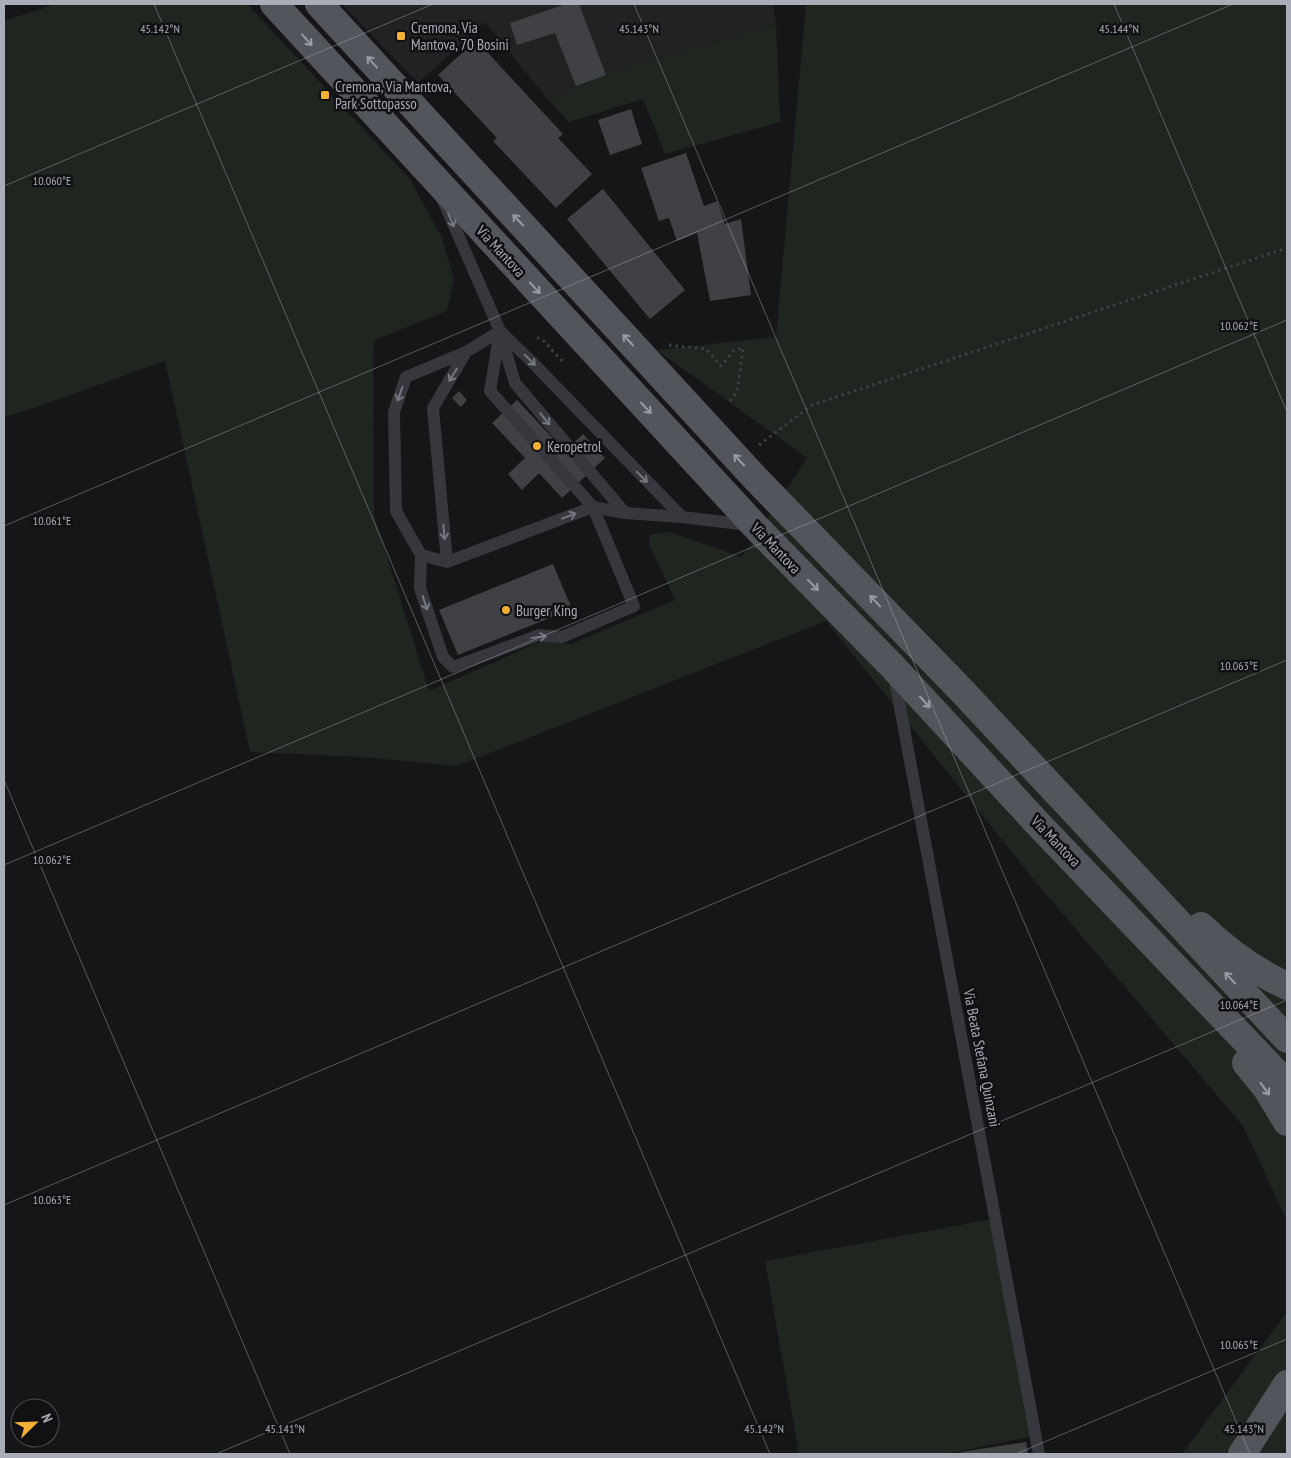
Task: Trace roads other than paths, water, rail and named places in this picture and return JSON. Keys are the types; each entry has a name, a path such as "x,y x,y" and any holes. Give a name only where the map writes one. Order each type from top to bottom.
{"main road":[{"name":"Via Mantova","path":"274,4 754,525 893,668 1040,826 1287,1084"},
{"path":"319,4 757,480 963,692 1287,1039"},
{"path":"963,692 1212,936 1249,965 1287,986"},
{"path":"1040,826 1230,1043 1266,1089 1287,1122"},
{"path":"1242,1454 1287,1384"}],"lane":[{"path":"432,176 500,331 515,383 625,513"},
{"path":"500,331 490,391 593,507 634,606 562,637 539,635 453,667 443,657 420,588 422,556 396,511 394,412 406,377 466,352 500,331"},
{"path":"500,331 682,517"},
{"path":"446,562 433,408 466,352"},
{"path":"422,556 446,562 593,507 625,513 754,525"},
{"name":"Via Beata Stefana Quinzani","path":"893,668 1039,1454"}],"place":[{"name":"Cremona, Via Mantova, 70 Bosini","path":"401,36"},
{"name":"Cremona, Via Mantova, Park Sottopasso","path":"325,95"},
{"name":"Keropetrol","path":"537,446"},
{"name":"Burger King","path":"506,610"}]}
